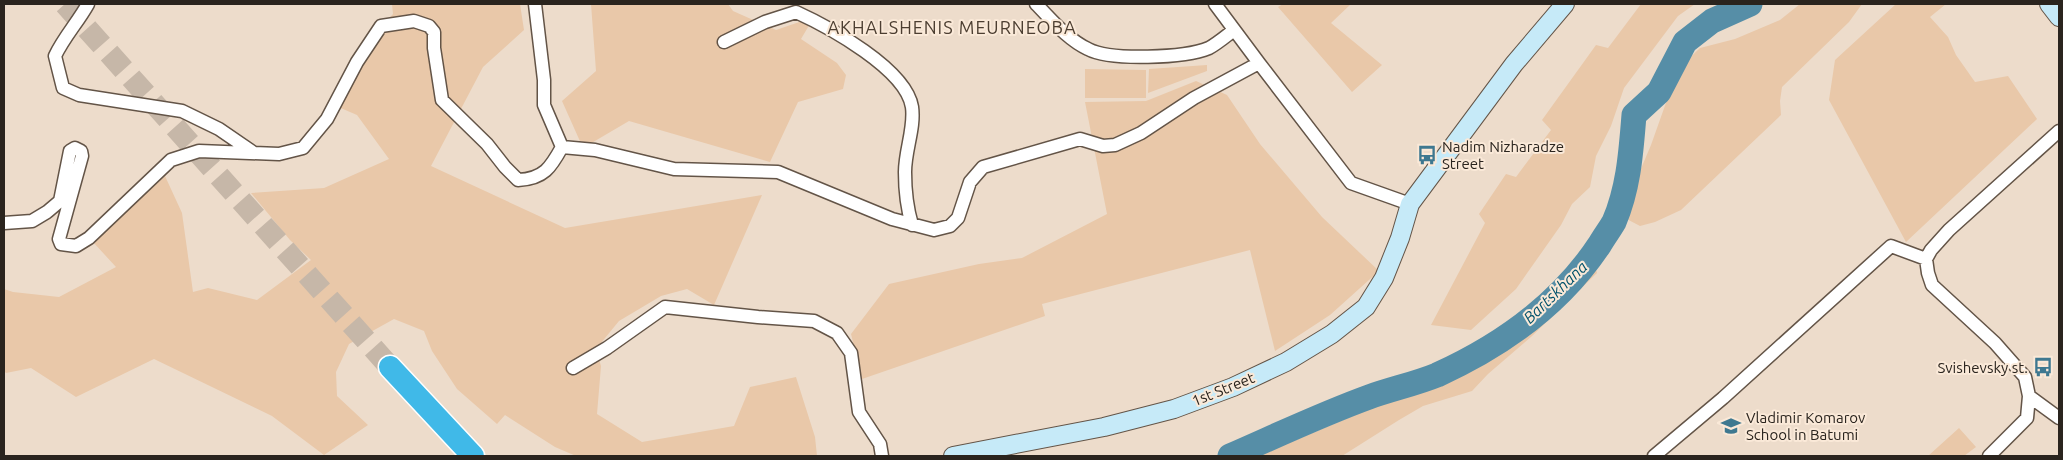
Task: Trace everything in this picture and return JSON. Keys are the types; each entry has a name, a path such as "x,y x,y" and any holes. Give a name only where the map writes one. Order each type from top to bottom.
{"highway":[{"path":"390,367 474,456"}],"main road":[{"path":"1410,204 1514,64 1564,4"},
{"path":"2049,4 2059,16"},
{"name":"1st Street","path":"953,456 1104,427 1174,408 1233,388 1286,362 1332,334 1366,307 1384,278 1400,238 1410,204"}],"street":[{"path":"88,4 63,39 54,56 63,88 79,95 182,111 219,129 254,153"},
{"path":"535,4 544,80 544,105 562,146"},
{"path":"1036,4 1071,39 1099,54 1160,57 1185,55 1209,47 1234,30"},
{"path":"1215,4 1351,183 1410,204"},
{"path":"724,42 765,22 796,12 826,26 863,50 902,84 912,107 905,171 912,225"},
{"path":"4,223 32,221 60,201 70,151 75,148 81,151 82,156 59,239 61,244 76,246 89,238 171,160 199,151 279,154 303,148 327,120 357,62 381,26 414,21 429,26 434,32 434,48 442,100 487,144 518,180 530,180 550,168 562,146"},
{"path":"562,146 596,150 674,169 778,172 892,219 934,230 950,226 958,218 970,182 983,167 1080,139 1103,146 1115,145 1141,133 1194,98 1259,64"},
{"path":"1988,456 2027,418 2029,396 2025,377 2008,357 1932,285 1926,259 1931,250 1949,230 2059,131"},
{"path":"1654,456 1723,398 1891,246 1926,259"},
{"path":"574,368 607,348 665,307 814,321 837,333 851,352 859,412 880,444 882,456"},
{"path":"2029,396 2059,418"}],"shaded area":[{"path":"392,4 520,4 524,30 483,67 431,166 565,228 762,195 714,305 687,289 661,296 619,321 596,349 601,366 597,414 642,442 734,426 750,387 796,377 815,437 817,456 576,456 555,447 505,415 497,424 457,389 432,351 424,331 394,319 349,344 336,372 337,396 368,425 324,455 272,416 154,359 76,397 31,368 6,373 4,371 4,289 13,292 59,297 116,267 93,242 165,176 182,213 193,292 208,288 257,300 311,260 290,240 251,193 324,188 389,159 357,115 336,106 357,52 393,14"},
{"path":"591,4 728,4 733,11 776,30 814,17 801,39 837,63 846,75 843,89 798,102 770,162 629,121 583,148 562,101 596,71"},
{"path":"1283,4 1351,4 1331,23 1382,65 1352,92 1278,7"},
{"path":"1641,4 1695,4 1678,16 1624,88 1611,126 1596,156 1590,187 1572,204 1561,225 1516,289 1471,330 1431,325 1485,223 1479,214 1506,174 1516,177 1551,130 1542,120 1596,45 1608,48"},
{"path":"1800,4 1862,4 1849,22 1782,87 1781,115 1681,210 1655,222 1640,226 1621,216 1651,145 1678,69 1700,48 1735,39 1780,20"},
{"path":"1896,4 1946,4 1930,17 1948,37 1956,55 1975,82 2008,76 2037,119 1906,242 1829,100 1835,60"},
{"path":"1207,65 1207,71 1148,93 1149,69"},
{"path":"1085,69 1146,70 1146,98 1085,98"},
{"path":"1196,81 1227,95 1260,144 1322,217 1379,271 1330,315 1275,351 1250,250 1042,304 1045,316 862,379 851,334 889,284 979,264 1022,258 1107,214 1085,102 1146,101"},
{"path":"1594,262 1597,273 1472,391 1423,406 1342,456 1253,456 1296,440 1492,357 1543,312"},
{"path":"1959,428 1976,447 1964,456 1928,456"}],"waterway":[{"name":"Bartskhana","path":"1230,456 1351,404 1437,375 1484,351 1528,321 1548,304 1584,265 1614,222 1626,182 1634,115 1659,92 1685,42 1712,21 1750,4"}],"tunnel":[{"path":"65,4 390,367"}],"place":[{"name":"Nadim Nizharadze Street","path":"1427,155"},
{"name":"Svishevsky st.","path":"2043,367"},
{"name":"Vladimir Komarov School in Batumi","path":"1731,426"}],"district":[{"name":"AKHALSHENIS MEURNEOBA","path":"952,27"}]}
